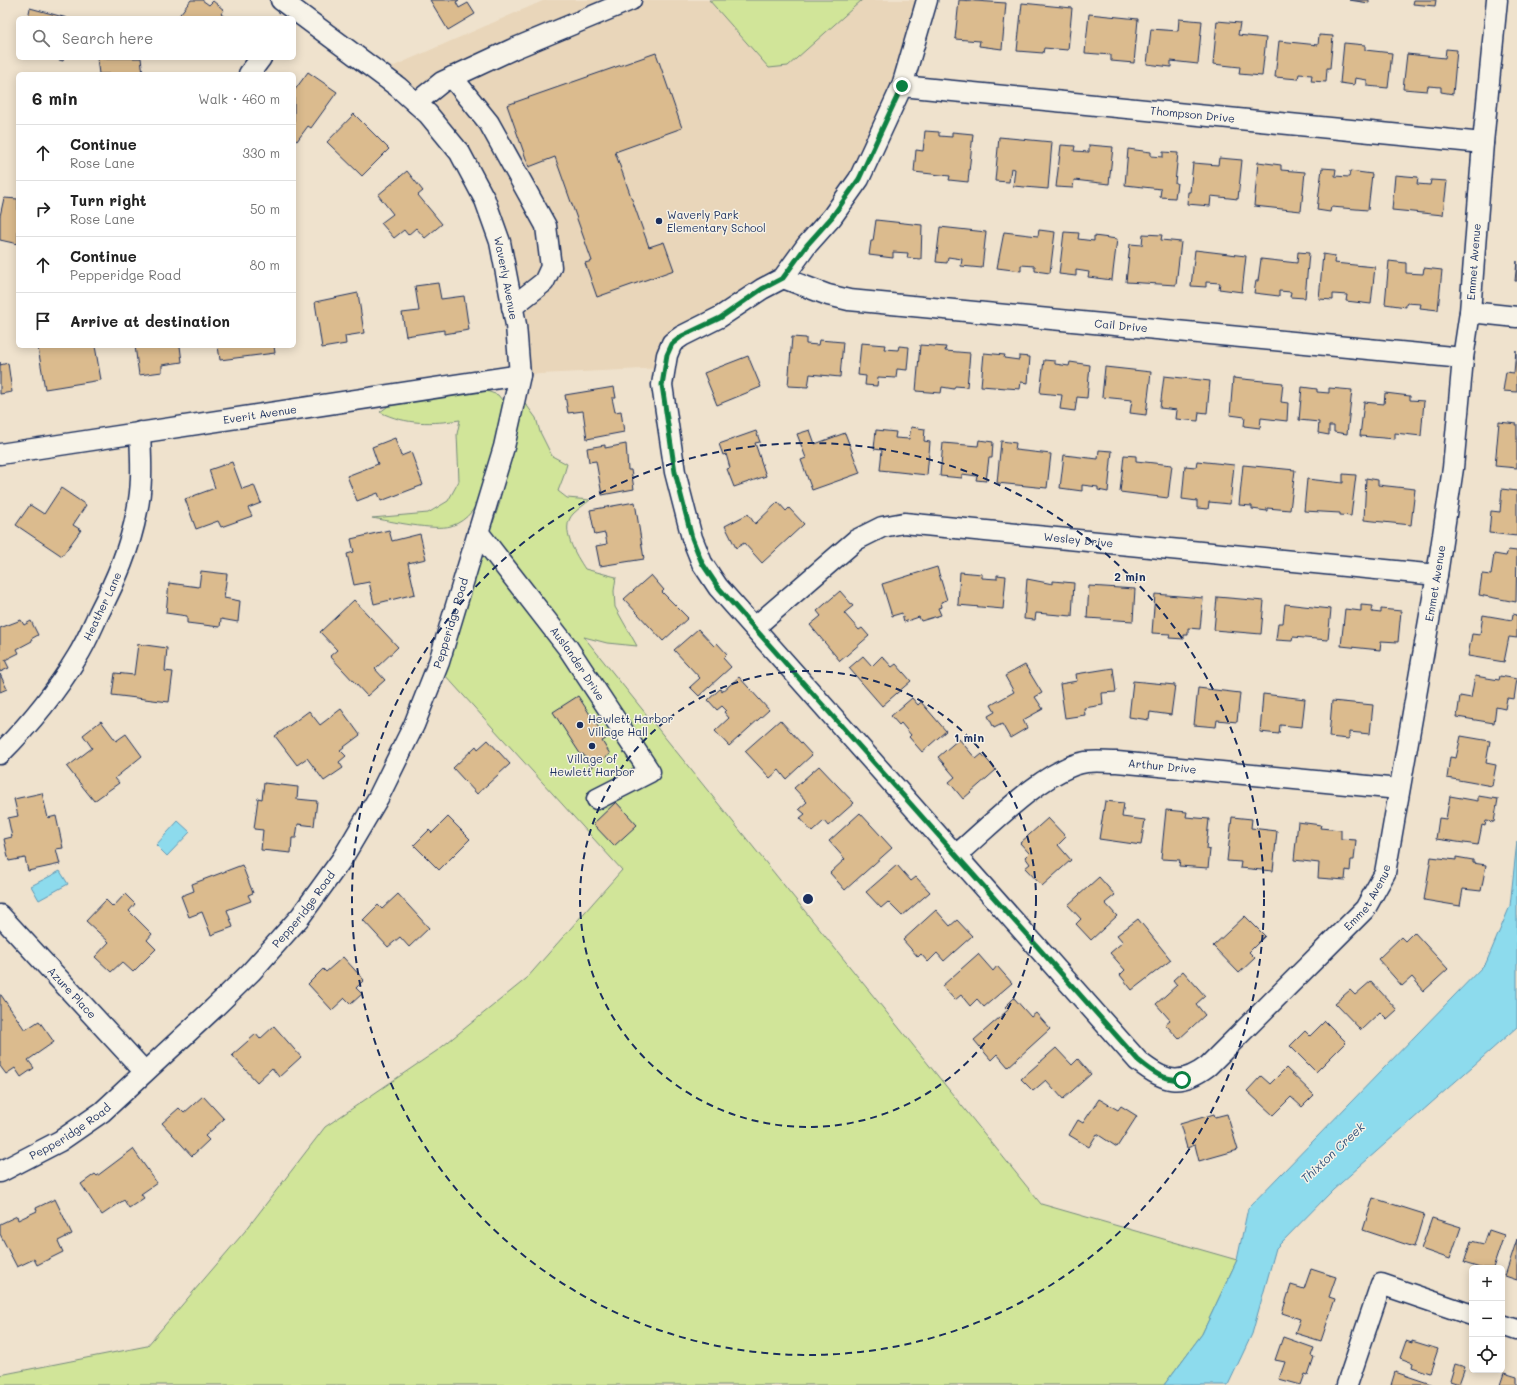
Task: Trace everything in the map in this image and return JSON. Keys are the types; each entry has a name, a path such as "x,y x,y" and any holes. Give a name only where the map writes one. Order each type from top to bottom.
{"street":[{"path":"416,103 442,82 452,77 513,49 631,0"},
{"path":"927,0 902,86 859,179 832,217 807,245 783,278 762,289 720,318 672,344 667,355 663,374 663,395 675,472 692,538 702,563 718,587 956,855"},
{"name":"Emmet Avenue","path":"956,855 1138,1060 1152,1072 1166,1079 1182,1080 1197,1074 1208,1066 1366,908 1385,873 1437,575 1453,468 1463,358 1470,312 1483,143 1497,0"},
{"name":"Waverly Avenue","path":"289,10 398,87 428,114 460,153 485,200 500,242 512,307 520,375 504,447 476,539"},
{"path":"250,72 259,60"},
{"path":"452,77 489,123 546,226 551,267 544,282 512,307"},
{"name":"Thompson Drive","path":"902,86 1483,143"},
{"name":"Cail Drive","path":"783,278 828,295 849,300 1463,358"},
{"path":"1470,312 1517,316"},
{"name":"Everit Avenue","path":"0,454 520,375"},
{"name":"Heather Lane","path":"0,754 19,736 58,687 78,656 116,579 127,552 138,510 141,475 140,432"},
{"name":"Wesley Drive","path":"754,627 856,540 882,528 904,523 1437,575"},
{"name":"Auslander Drive","path":"476,539 568,648 650,772 597,799"},
{"name":"Pepperidge Road","path":"0,1172 60,1141 102,1112 251,972 300,917 342,859 378,798 414,725 439,662 476,539"},
{"name":"Arthur Drive","path":"956,855 1042,781 1065,768 1085,762 1117,762 1399,789"},
{"name":"Azure Place","path":"0,915 144,1071"},
{"path":"1347,1385 1381,1284 1469,1314"},
{"path":"1505,1326 1517,1330"}],"shaded area":[{"name":"Waverly Park Elementary School","path":"545,0 929,0 864,164 777,285 691,330 663,368 520,375 475,163 378,73"}],"green space":[{"path":"709,0 862,0 788,66 769,68"},
{"path":"478,388 498,395 506,405 495,440 483,490 478,502 471,512 462,520 451,526 443,527 412,525 372,518 428,513 448,501 459,481 457,434 460,420 429,423 409,421 380,412 394,402"},
{"path":"525,403 536,418 540,432 552,456 567,464 558,491 567,498 590,500 579,508 569,520 568,534 570,542 585,569 616,577 614,591 615,607 637,646 607,643 584,637 1041,1204 1237,1260 1202,1334 1164,1385 0,1385 0,1375 147,1346 246,1230 325,1127 438,1050 526,979 622,870 434,663 484,512 493,523 500,502 500,490 517,417"}],"water":[{"path":"178,821 190,832 167,856 156,845"},
{"name":"Thixton Creek","path":"1517,841 1517,1027 1333,1190 1276,1248 1252,1334 1228,1385 1164,1385 1202,1334 1237,1260 1248,1208 1486,963 1510,906"},
{"path":"60,871 68,884 39,900 31,886"}],"building":[{"path":"191,0 202,0 209,5 213,1 224,10 221,14 224,16 179,16"},
{"path":"430,0 459,0 456,2 459,8 468,3 475,14 448,30"},
{"path":"959,0 1006,3 1002,49 979,46 980,41 955,39"},
{"path":"1349,0 1369,0 1369,3"},
{"path":"1414,0 1436,0 1435,6 1413,4"},
{"path":"1022,3 1072,8 1068,50 1044,48 1043,53 1017,51"},
{"path":"30,8 60,16 28,16"},
{"path":"1089,14 1138,19 1134,63 1111,61 1111,55 1085,53"},
{"path":"1179,19 1202,21 1198,64 1171,61 1171,67 1147,64 1151,29 1178,31"},
{"path":"1217,21 1240,23 1238,35 1266,38 1262,76 1239,74 1240,67 1213,64"},
{"path":"1319,35 1333,36 1330,68 1327,68 1326,82 1311,81 1312,75 1299,74 1298,79 1275,77 1279,41 1318,45"},
{"path":"1344,43 1365,45 1365,50 1392,53 1388,88 1367,86 1367,80 1355,78 1354,85 1340,83"},
{"path":"1446,49 1457,50 1453,94 1441,92 1441,87 1428,86 1427,91 1403,89 1407,54 1445,58"},
{"path":"656,53 682,128 615,152 649,247 664,242 674,270 597,297 585,263 592,261 555,157 529,167 507,105"},
{"path":"97,60 141,60 143,72 99,72"},
{"path":"308,72 337,92 311,128 308,126 297,141 296,140 296,88"},
{"path":"354,114 389,149 362,176 327,142"},
{"path":"925,131 939,132 939,136 952,137 952,132 973,134 968,182 949,180 950,176 914,172 916,150 923,151"},
{"path":"999,137 1052,142 1048,189 1013,186 1015,169 1011,168 1009,182 995,181"},
{"path":"1061,145 1075,146 1074,151 1089,152 1089,145 1113,147 1109,184 1074,180 1073,188 1056,187"},
{"path":"1128,149 1151,152 1151,156 1163,157 1163,152 1178,153 1175,198 1160,197 1161,189 1125,185"},
{"path":"1219,158 1242,160 1238,199 1211,196 1210,206 1187,204 1188,192 1190,192 1193,163 1218,165"},
{"path":"1258,162 1281,165 1281,170 1305,172 1301,211 1254,206"},
{"path":"1322,168 1336,169 1335,176 1349,177 1350,171 1372,174 1368,210 1331,207 1330,212 1317,210"},
{"path":"407,171 423,191 418,195 442,224 425,238 416,228 408,235 404,230 394,238 381,223 393,214 378,195"},
{"path":"1395,175 1418,177 1417,184 1430,185 1431,180 1447,181 1443,215 1392,210"},
{"path":"4,198 16,199 16,244 0,240 0,216"},
{"path":"876,220 922,225 921,259 907,258 908,253 893,252 893,258 869,255"},
{"path":"940,227 986,232 982,268 961,266 962,259 948,257 947,263 936,262"},
{"path":"1039,230 1055,232 1050,273 1035,271 1035,266 1021,265 1021,271 997,268 1004,232 1038,236"},
{"path":"1064,232 1079,233 1078,239 1094,241 1094,236 1117,239 1112,280 1088,277 1089,272 1076,270 1076,276 1059,274"},
{"path":"1143,234 1162,235 1161,240 1181,242 1176,285 1126,282 1130,244 1142,245"},
{"path":"1195,250 1246,256 1242,292 1219,289 1220,283 1206,282 1206,287 1191,286"},
{"path":"1298,252 1309,253 1305,298 1290,297 1291,292 1279,291 1279,296 1254,293 1256,281 1258,281 1261,259 1297,263"},
{"path":"1323,254 1335,256 1334,263 1375,267 1371,304 1346,301 1347,295 1333,294 1333,300 1319,299"},
{"path":"1389,261 1406,263 1406,273 1423,274 1424,268 1442,270 1438,310 1420,308 1421,304 1406,303 1406,307 1385,304"},
{"path":"1517,261 1517,281 1515,281"},
{"path":"438,283 441,299 464,296 469,330 444,334 444,330 406,336 402,313 419,311 415,286"},
{"path":"358,293 364,333 345,336 346,344 322,348 315,302"},
{"path":"792,337 806,338 806,344 818,345 819,340 843,342 840,377 810,374 808,387 788,386"},
{"path":"861,343 885,345 884,349 898,350 899,346 909,347 907,370 897,369 896,378 878,377 877,386 865,385 866,376 858,375"},
{"path":"920,345 946,347 945,351 970,353 967,387 955,386 954,389 942,387 941,393 916,391"},
{"path":"38,348 95,348 101,380 45,389"},
{"path":"135,348 180,348 182,362 162,365 162,372 139,375"},
{"path":"218,348 274,348 275,353 220,360"},
{"path":"1516,350 1517,392 1503,391 1506,372 1514,373"},
{"path":"984,353 1005,355 1004,358 1019,360 1019,356 1030,357 1028,383 1021,382 1020,389 981,386"},
{"path":"748,356 761,387 717,405 704,373"},
{"path":"1044,360 1055,361 1055,364 1069,366 1070,362 1090,365 1087,398 1077,397 1075,411 1060,409 1062,395 1040,393"},
{"path":"8,363 12,392 0,394 0,365"},
{"path":"1105,367 1151,372 1146,415 1130,413 1132,400 1102,397"},
{"path":"1164,376 1210,381 1207,413 1199,412 1198,421 1176,419 1177,410 1160,408"},
{"path":"1233,378 1283,383 1281,402 1288,403 1287,421 1261,418 1260,428 1244,426 1245,417 1230,415"},
{"path":"614,387 616,398 612,398 615,412 621,411 624,432 587,439 583,411 568,413 565,395"},
{"path":"1302,387 1317,389 1317,392 1329,393 1329,388 1352,390 1347,434 1334,432 1334,426 1329,426 1329,435 1318,433 1319,422 1299,420"},
{"path":"1385,393 1410,396 1410,400 1424,401 1421,436 1395,433 1395,439 1360,436 1364,402 1384,404"},
{"path":"1499,422 1517,424 1517,468 1495,466"},
{"path":"911,427 925,429 924,441 930,442 927,475 880,470 882,450 874,449 876,430 896,432 895,438 909,439"},
{"path":"810,430 815,444 845,433 860,473 812,490 801,460 806,458 797,434"},
{"path":"756,431 760,442 755,443 766,476 734,487 727,469 730,468 726,454 723,455 719,444"},
{"path":"395,438 401,456 411,452 423,485 381,501 378,493 357,501 347,476 378,464 372,447"},
{"path":"979,440 993,442 992,458 989,458 986,481 976,480 977,476 962,474 962,478 940,476 943,443 978,446"},
{"path":"1001,441 1016,443 1015,450 1051,454 1047,488 997,483"},
{"path":"626,444 628,470 631,470 634,489 602,495 596,461 589,462 587,448 605,445 605,448"},
{"path":"1099,450 1112,451 1108,492 1098,490 1098,487 1082,485 1082,491 1060,488 1064,455 1098,459"},
{"path":"1124,455 1136,456 1136,461 1172,465 1168,498 1120,492"},
{"path":"1197,461 1234,465 1230,504 1209,502 1208,509 1197,508 1197,501 1182,499 1185,466 1196,467"},
{"path":"232,462 242,489 254,485 261,503 248,508 252,516 221,527 218,521 196,529 185,499 215,488 209,470"},
{"path":"1243,465 1295,470 1290,510 1267,508 1267,511 1252,509 1252,506 1239,505"},
{"path":"1343,474 1356,475 1351,516 1340,515 1340,513 1304,511 1307,479 1343,483"},
{"path":"1366,478 1378,480 1378,485 1415,489 1411,525 1364,520"},
{"path":"61,488 86,505 73,525 81,530 62,556 16,525 30,505 44,514"},
{"path":"1502,489 1517,491 1517,536 1489,533 1491,511 1500,512"},
{"path":"635,502 644,559 600,566 596,546 607,544 605,533 595,535 590,510"},
{"path":"778,502 786,511 789,508 804,524 762,563 744,543 736,548 725,526 748,514 755,524"},
{"path":"389,530 392,541 420,534 426,559 408,563 415,594 374,604 369,582 354,585 347,554 354,552 351,539"},
{"path":"1508,550 1517,551 1516,602 1479,595 1482,574 1491,575 1494,554 1506,556"},
{"path":"937,567 947,600 941,602 942,607 938,608 941,615 921,621 919,617 904,622 902,613 892,616 882,584"},
{"path":"201,571 227,574 224,598 240,601 238,622 221,619 220,627 187,623 187,616 166,613 169,583 199,587"},
{"path":"960,572 982,574 982,578 997,579 997,575 1006,576 1003,609 958,605"},
{"path":"651,575 664,590 662,592 688,618 663,641 624,599"},
{"path":"1027,579 1053,584 1053,581 1074,583 1072,616 1036,613 1035,620 1024,619"},
{"path":"1089,586 1135,589 1133,621 1087,618"},
{"path":"840,591 853,606 844,613 859,630 862,628 869,636 840,661 810,625 821,616 817,611"},
{"path":"1155,594 1203,598 1200,629 1188,628 1188,635 1184,635 1184,639 1169,638 1170,634 1152,633"},
{"path":"1217,597 1264,601 1261,634 1214,630"},
{"path":"354,600 398,647 375,669 385,680 367,696 330,656 337,650 320,632"},
{"path":"1285,604 1331,609 1328,640 1293,637 1292,641 1276,640 1278,623 1283,623"},
{"path":"1361,605 1373,606 1372,612 1381,613 1381,609 1401,611 1398,642 1381,641 1380,650 1341,646 1345,609 1361,611"},
{"path":"1513,614 1517,615 1517,638 1509,637 1504,662 1468,656 1472,634 1480,635 1483,615 1512,620"},
{"path":"21,620 24,625 31,621 38,635 31,639 32,641 17,649 19,653 5,660 9,668 0,672 0,628"},
{"path":"698,629 714,646 717,643 727,654 723,658 731,667 699,696 690,687 700,678 674,650"},
{"path":"138,644 167,648 165,671 173,672 169,702 112,695 115,673 134,675"},
{"path":"863,656 872,666 882,656 892,667 896,664 911,681 882,706 849,668"},
{"path":"1025,665 1042,693 1035,697 1043,709 1023,720 1027,728 1010,738 1002,724 994,728 988,716 995,712 991,705 1014,692 1005,676"},
{"path":"1113,668 1116,692 1102,693 1103,705 1084,708 1085,715 1065,718 1060,684 1077,681 1076,674"},
{"path":"0,674 7,689 0,692"},
{"path":"1475,676 1499,680 1500,676 1517,679 1514,699 1507,698 1505,709 1496,707 1494,723 1457,717 1460,696 1471,698"},
{"path":"739,677 769,710 729,746 715,731 729,718 724,712 726,710 722,706 717,710 708,700 720,689 722,692"},
{"path":"1133,681 1175,685 1171,715 1150,712 1149,720 1129,717"},
{"path":"1198,688 1240,693 1237,722 1217,720 1216,727 1194,725"},
{"path":"1263,694 1305,699 1302,727 1280,725 1279,734 1260,732"},
{"name":"Hewlett Harbor Village Hall","path":"578,696 606,739 602,741 610,754 591,767 583,754 581,755 553,712"},
{"path":"912,698 918,705 921,702 946,731 922,752 909,737 911,735 901,723 899,725 891,716"},
{"path":"1332,701 1373,705 1370,734 1349,732 1349,739 1329,737"},
{"path":"341,709 360,735 340,750 346,756 339,762 343,768 324,781 307,758 297,765 275,736 309,711 320,725"},
{"path":"780,720 812,755 786,779 779,770 770,778 745,751"},
{"path":"101,721 116,741 126,734 142,756 115,778 119,783 94,801 67,767 92,748 83,735"},
{"path":"1461,736 1490,741 1486,763 1496,765 1492,786 1447,778 1450,757 1456,758"},
{"path":"959,739 976,759 982,754 996,770 963,799 949,782 955,777 938,757"},
{"path":"488,740 510,764 477,794 453,768 476,746 478,749"},
{"path":"819,766 854,803 828,826 824,821 812,832 800,818 805,814 799,809 807,802 794,788"},
{"path":"264,783 298,787 297,799 317,801 314,826 298,824 296,838 292,838 291,853 261,850 263,830 254,829 258,798 262,799"},
{"path":"42,793 48,818 56,816 63,848 56,849 60,864 28,871 25,858 9,861 4,839 12,837 8,818 18,816 14,799"},
{"path":"1450,796 1478,801 1478,796 1498,799 1494,822 1486,821 1485,826 1482,825 1478,845 1436,839 1439,818 1446,819"},
{"path":"1105,801 1124,803 1122,817 1145,820 1141,845 1099,839"},
{"path":"616,802 637,825 614,846 593,824"},
{"path":"1166,810 1187,812 1186,817 1209,819 1206,849 1210,850 1208,868 1179,866 1180,860 1161,859"},
{"path":"860,813 892,848 845,890 830,873 845,859 829,841"},
{"path":"448,817 470,839 439,870 414,845 429,830 432,833"},
{"path":"1232,817 1252,819 1251,828 1277,831 1273,871 1240,868 1241,862 1227,861"},
{"path":"1048,818 1066,837 1058,845 1071,860 1042,886 1025,868 1030,864 1025,857 1029,853 1020,843"},
{"path":"1298,822 1321,825 1320,828 1341,830 1341,839 1356,840 1354,860 1351,860 1350,871 1346,870 1345,880 1318,878 1319,863 1294,860"},
{"path":"1431,857 1456,860 1456,857 1473,860 1473,863 1486,865 1481,891 1463,889 1460,906 1424,900"},
{"path":"242,865 253,893 248,895 251,901 227,910 233,927 211,935 202,912 189,917 181,896 194,891 192,884"},
{"path":"897,865 911,881 916,877 930,892 902,916 888,902 881,908 866,892"},
{"path":"1099,877 1115,895 1105,903 1117,916 1091,940 1076,924 1081,919 1068,905"},
{"path":"125,894 135,904 129,911 152,934 147,940 156,949 133,972 122,962 111,972 95,957 109,942 86,921 106,900 113,907"},
{"path":"398,894 429,928 409,947 400,937 388,947 363,920 378,905 382,909"},
{"path":"936,910 950,926 957,920 972,936 944,961 937,953 928,962 921,954 918,957 903,940"},
{"path":"1245,916 1265,936 1249,952 1255,958 1239,973 1213,946"},
{"path":"1138,919 1171,960 1132,990 1120,975 1125,970 1110,953 1123,942 1117,935"},
{"path":"1414,932 1448,969 1424,991 1412,977 1402,986 1378,959 1401,937 1405,941"},
{"path":"978,954 993,971 997,966 1012,983 984,1007 977,999 970,1006 961,995 955,1000 942,986"},
{"path":"343,957 364,980 356,988 362,994 351,1004 345,998 332,1010 308,984 323,969 326,972"},
{"path":"1183,971 1205,996 1196,1004 1205,1015 1179,1039 1165,1024 1170,1020 1156,1004 1177,985 1173,980"},
{"path":"1371,981 1397,1010 1387,1019 1380,1012 1361,1030 1335,1003 1350,990 1355,995"},
{"path":"0,995 25,1030 39,1021 54,1042 28,1060 34,1068 21,1077 15,1068 6,1074 0,1066"},
{"path":"1014,998 1031,1017 1036,1013 1050,1029 1008,1067 997,1054 991,1060 974,1040 1008,1010 1005,1007"},
{"path":"1325,1021 1346,1042 1316,1072 1290,1046 1305,1031 1310,1036"},
{"path":"274,1026 301,1057 279,1077 272,1068 257,1082 232,1055 256,1034 260,1039"},
{"path":"1056,1048 1072,1065 1078,1059 1091,1074 1063,1099 1046,1080 1033,1091 1021,1079"},
{"path":"1286,1068 1314,1095 1302,1107 1291,1097 1273,1115 1247,1091 1261,1076 1270,1084"},
{"path":"203,1096 224,1119 205,1136 209,1140 192,1156 162,1123 179,1108 184,1113"},
{"path":"1099,1099 1118,1110 1121,1106 1137,1116 1117,1147 1097,1134 1089,1147 1069,1135 1078,1120 1083,1123"},
{"path":"1214,1114 1215,1117 1227,1114 1238,1150 1199,1161 1195,1145 1187,1148 1180,1124"},
{"path":"133,1149 157,1183 141,1194 144,1198 129,1208 124,1200 102,1215 81,1184 95,1174 97,1176"},
{"path":"1373,1198 1424,1214 1414,1247 1363,1230"},
{"path":"55,1199 72,1234 58,1241 63,1252 37,1265 34,1259 17,1267 0,1234 0,1224 17,1216 18,1220 37,1211 36,1208"},
{"path":"1432,1218 1461,1227 1450,1259 1421,1249"},
{"path":"1489,1230 1504,1235 1494,1265 1470,1265 1464,1263 1471,1241 1484,1244"},
{"path":"1517,1239 1517,1280 1505,1276"},
{"path":"1311,1269 1336,1277 1329,1297 1335,1299 1321,1341 1295,1333 1300,1319 1282,1313 1291,1285 1304,1289"},
{"path":"1283,1337 1314,1348 1311,1356 1314,1357 1308,1375 1305,1374 1301,1385 1279,1379 1285,1362 1275,1360"},
{"path":"1406,1341 1412,1343 1412,1341 1438,1349 1430,1373 1412,1367 1413,1363 1400,1358"},
{"path":"1455,1364 1465,1367 1459,1384 1450,1381"},
{"path":"1395,1372 1434,1385 1391,1385"},
{"path":"1504,1373 1517,1377 1517,1385 1500,1385"}],"place":[{"name":"Waverly Park Elementary School","path":"659,221"},
{"name":"Hewlett Harbor Village Hall","path":"580,725"},
{"name":"Village of Hewlett Harbor","path":"592,746"}],"route":[{"path":"902,86 859,179 832,217 807,245 783,278 762,289 720,318 682,336 672,344 670,348 664,363 662,385 663,395 675,472 692,538 702,563 718,587 1138,1060 1152,1072 1166,1079 1182,1080"}]}
